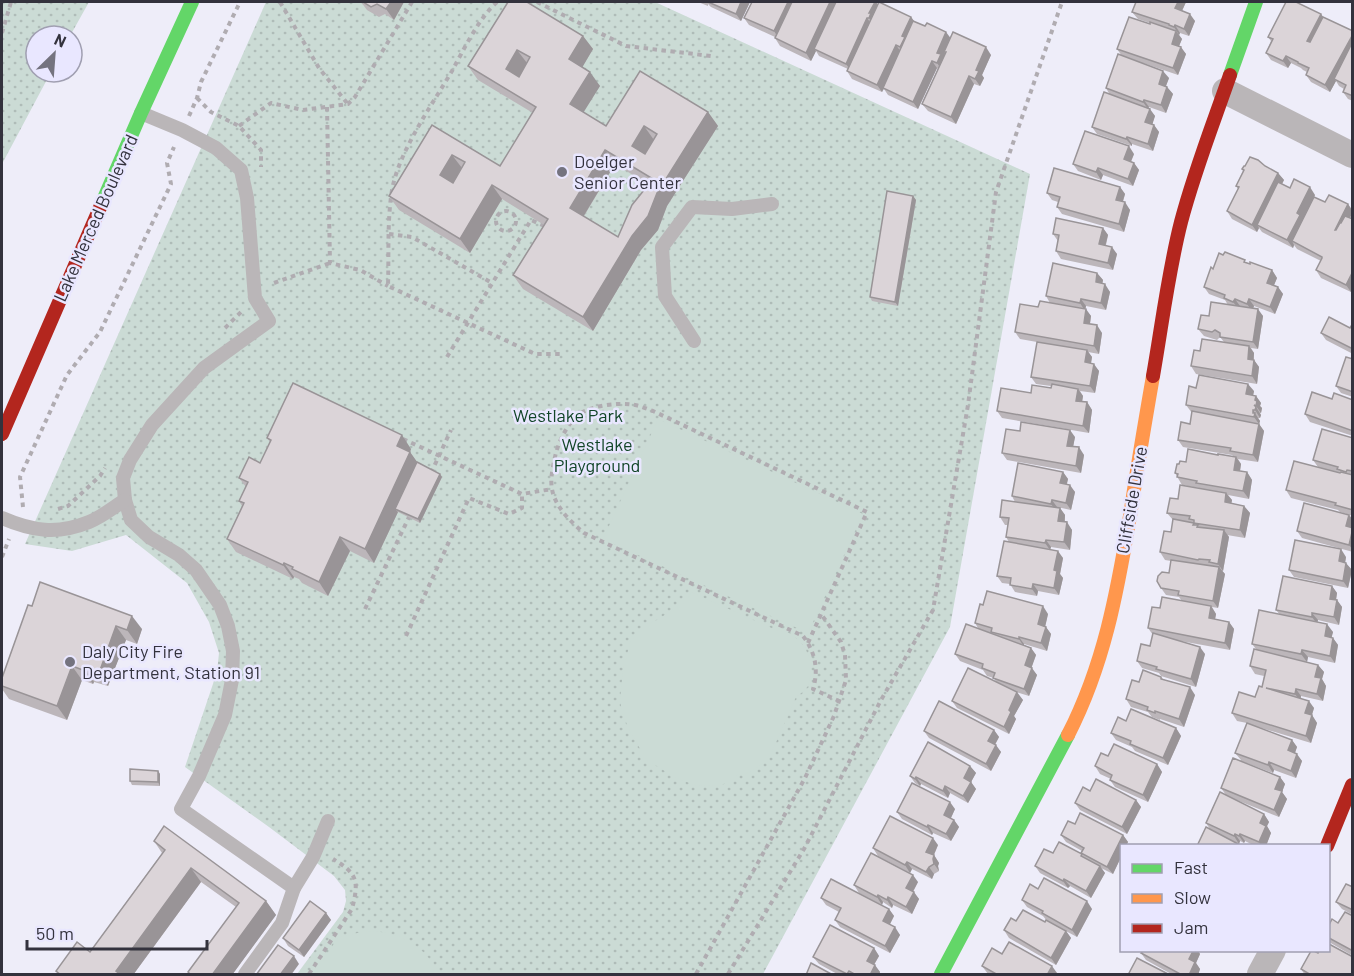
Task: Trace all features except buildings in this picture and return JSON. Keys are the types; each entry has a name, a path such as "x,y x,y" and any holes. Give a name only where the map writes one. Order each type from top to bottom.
{"street":[{"name":"Lake Merced Boulevard","path":"2,434 141,113 192,2"},
{"name":"Cliffside Drive","path":"941,975 1080,711 1096,667 1117,590 1181,222 1256,2"},
{"path":"1225,91 1353,155"},
{"path":"1328,844 1353,785"},
{"path":"1260,975 1272,952"}],"lane":[{"path":"141,113 182,130 216,148 241,170 247,198 255,298 270,321 204,368 152,425 130,460 123,478 125,500 131,520 150,537 196,570 220,605 228,626 233,651 232,680 225,715 200,776 181,809 294,888"},
{"path":"694,341 665,296 662,247 692,207 732,209 772,204"},
{"path":"2,518 26,527 58,531 90,522 125,500"},
{"path":"245,975 282,923 294,888 313,857 328,820"}],"path":[{"path":"2,33 11,2"},
{"path":"2,557 23,508 20,477 67,375 100,332 171,184 166,163 197,98 201,82 240,2"},
{"path":"280,2 319,68 348,104"},
{"path":"239,126 271,103 303,110 348,104 355,97 412,2"},
{"path":"388,286 392,189 403,153 467,44 490,8 497,2"},
{"path":"537,2 626,46 711,56"},
{"path":"728,975 804,849 881,700 933,610 969,405 996,192 1062,2"},
{"path":"197,98 212,112 239,126 261,150 261,176"},
{"path":"327,107 330,263"},
{"path":"508,203 509,211"},
{"path":"517,224 504,232 498,229 497,216 503,211 509,211 516,217 517,224 524,231"},
{"path":"447,357 531,220 553,230"},
{"path":"389,234 412,237 492,282"},
{"path":"224,328 273,283 330,263 360,270 467,324 535,354 563,354"},
{"path":"808,643 867,512 653,411 635,405 597,406 578,416 565,432 557,448 553,465 552,489 558,506 568,520 584,533 802,636 816,660 817,677 813,689 839,701"},
{"path":"429,476 451,430"},
{"path":"397,436 522,494 552,489"},
{"path":"51,512 68,506 100,476 107,466"},
{"path":"406,636 469,498 509,514 522,508 522,494"},
{"path":"365,609 414,507"},
{"path":"23,508 32,511"},
{"path":"696,975 805,778 834,716 846,680 844,655 841,642 821,614"},
{"path":"309,975 352,909 355,896 356,880 348,868 317,849"}],"green space":[{"path":"2,2 89,2 77,24 24,24 24,84 45,84 2,164"},
{"name":"Westlake Park","path":"266,2 655,2 1030,174 950,627 763,974 297,974 343,912 346,901 345,890 334,876 185,767 217,672 219,653 209,622 187,583 126,535 72,551 25,544"},
{"path":"658,419 863,514 808,633 603,539"},
{"path":"691,592 776,630 793,635 805,647 811,663 808,686 796,697 771,754 764,763 719,786 695,785 676,778 647,760 628,727 620,700 623,670 630,643 644,625 684,603"},
{"path":"367,931 390,934 410,942 426,955 440,974 315,974 338,937"}],"traffic: fast":[{"path":"102,203 192,2"},
{"path":"1230,75 1256,2"},
{"path":"941,974 1068,735"}],"traffic: slow":[{"path":"1068,735 1091,682 1108,628 1125,545 1153,376"}],"traffic: jam":[{"path":"1153,376 1176,241 1198,166 1230,75"},
{"path":"2,434 102,203"},
{"path":"1328,844 1352,785"}],"place":[{"name":"Doelger Senior Center","path":"562,172"},
{"name":"Daly City Fire Department, Station 91","path":"70,662"}],"park label":[{"name":"Westlake Playground","path":"597,455"}]}
